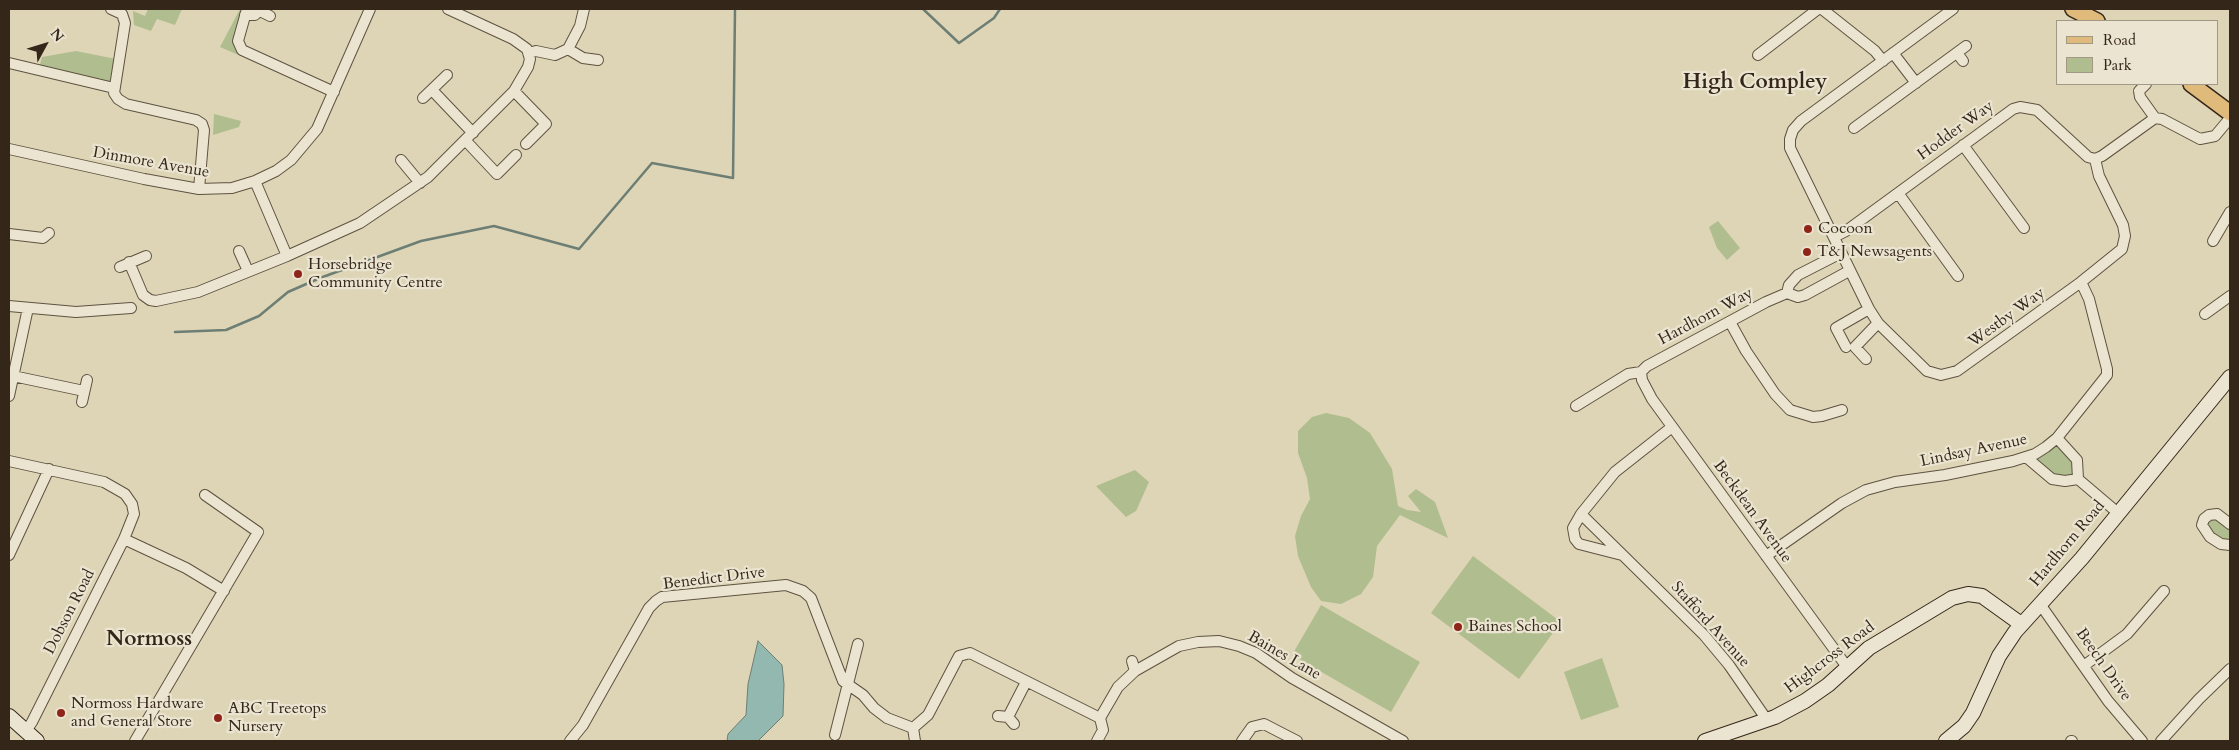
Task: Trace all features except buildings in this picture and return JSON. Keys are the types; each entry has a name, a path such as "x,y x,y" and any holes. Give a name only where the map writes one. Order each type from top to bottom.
{"main road":[{"path":"2073,9 2092,15"},
{"path":"2192,85 2230,113"}],"street":[{"path":"111,9 122,14 125,24 114,88 116,96 126,104 196,120 202,124 204,130 200,189"},
{"name":"Dinmore Avenue","path":"9,149 144,179 200,189 232,188 255,181 284,166 305,146 317,129 370,9"},
{"path":"146,256 125,264 142,295 156,302 192,294 287,256 360,223 420,183 466,141 514,91 528,66 529,53 524,46 463,12 448,9"},
{"path":"529,53 536,51 555,55 568,49 580,26 584,9"},
{"path":"1758,55 1820,9 1875,51 1884,61"},
{"name":"Westby Way","path":"1953,9 1802,121 1791,134 1790,148 1869,309 1878,323 1927,371 1933,374 1949,375 1969,364 2117,255 2122,249 2125,236 2123,225 2099,176 2095,158"},
{"path":"270,16 260,10 255,15 246,12 238,41 242,50 334,92"},
{"path":"1861,127 1916,84 1960,57 1966,46"},
{"path":"568,49 583,58 598,60"},
{"path":"1894,53 1916,84"},
{"path":"9,62 114,88"},
{"path":"423,98 447,75"},
{"path":"2145,85 2139,91 2140,97 2155,118"},
{"path":"432,90 474,133"},
{"path":"514,91 546,124 526,144"},
{"name":"Hodder Way","path":"1834,237 1846,231 2013,109 2028,108 2037,110 2088,157 2095,158"},
{"path":"2095,158 2102,156 2155,118 2162,119 2200,139 2215,136 2230,118"},
{"path":"466,141 497,174 516,154"},
{"path":"1963,144 2024,228"},
{"path":"401,160 420,183"},
{"path":"255,181 287,256"},
{"path":"1898,193 1958,276"},
{"path":"2213,234 2230,212"},
{"path":"9,234 47,238"},
{"path":"239,251 248,272"},
{"path":"1787,293 1789,285 1798,275 1841,253"},
{"name":"Hardhorn Way","path":"1576,406 1628,374 1641,372 1647,366 1766,302 1787,293 1798,297 1849,271"},
{"name":"Lindsay Avenue","path":"1766,556 1842,503 1866,490 1895,482 1971,470 2026,457 2042,451 2057,438 2107,375 2089,299 2081,282"},
{"path":"2205,314 2230,296"},
{"path":"9,306 76,312 131,308"},
{"path":"9,396 28,308"},
{"path":"1846,347 1836,328 1869,309"},
{"path":"1730,322 1746,351 1775,394 1790,410 1812,417 1842,410"},
{"path":"1866,359 1855,347 1878,323"},
{"name":"Beckdean Avenue","path":"1641,372 1646,388 1672,427 1847,667"},
{"path":"13,376 84,391"},
{"name":"Hardhorn Road","path":"1946,741 1964,726 1973,714 2003,648 2021,624 2082,558 2230,377"},
{"path":"82,402 87,380"},
{"path":"1623,556 1586,548 1574,539 1572,528 1615,472 1672,427"},
{"path":"2057,438 2077,460 2078,479 2118,512"},
{"path":"2026,457 2052,478 2066,481 2078,479"},
{"path":"9,461 49,469 9,555"},
{"name":"Dobson Road","path":"26,731 124,539 134,514 132,504 125,494 104,482 49,469"},
{"path":"135,741 258,532 205,495"},
{"name":"Stafford Avenue","path":"1581,514 1716,649 1767,720"},
{"path":"2230,524 2217,514 2209,515 2204,519 2202,525 2210,537 2221,544 2230,545"},
{"path":"124,539 186,568 224,591"},
{"name":"Benedict Drive","path":"570,741 583,725 649,608 662,597 786,585 803,591 811,598 840,676 848,685 863,695 881,714 913,728"},
{"path":"2084,664 2127,634 2164,592"},
{"name":"Highcross Road","path":"1705,741 1767,720 1805,702 1828,685 1870,648 1938,606 1960,595 1977,595 1988,599 2021,624"},
{"name":"Beech Drive","path":"2040,604 2108,700 2142,741"},
{"name":"Baines Lane","path":"1100,718 1118,687 1137,666 1185,644 1208,641 1232,644 1256,653 1292,678 1403,741"},
{"path":"835,735 858,644"},
{"path":"915,741 913,728 926,718 959,656 970,652 1100,718 1103,730 1098,741"},
{"path":"2161,741 2199,698 2230,669"},
{"path":"1007,719 1026,682"},
{"path":"9,717 37,741"},
{"path":"1242,741 1252,727 1264,724 1298,741"}],"green space":[{"path":"148,9 182,9 175,25 157,19 151,31 134,25 133,11 145,16"},
{"path":"240,9 245,9 237,47 243,57 220,47"},
{"path":"76,51 116,59 111,86 39,68 42,57"},
{"path":"214,114 241,121 239,127 213,135"},
{"path":"1718,221 1740,248 1727,260 1717,248 1709,227"},
{"path":"1326,413 1349,418 1370,433 1392,469 1398,506 1407,510 1421,512 1408,496 1416,489 1435,502 1448,538 1400,515 1377,546 1373,577 1361,594 1341,604 1321,601 1311,587 1298,556 1295,536 1301,516 1310,499 1307,478 1298,453 1298,431 1312,417"},
{"path":"2057,438 2079,471 2065,481 2026,457"},
{"path":"1135,470 1149,482 1136,511 1126,517 1096,486"},
{"path":"2209,515 2230,524 2230,545 2210,537 2204,519"},
{"path":"1473,556 1561,622 1519,679 1431,613"},
{"path":"1321,605 1420,662 1391,712 1292,655"},
{"path":"1602,658 1619,707 1581,720 1564,672"}],"water":[{"path":"758,641 782,665 784,684 783,716 758,741 727,741 728,734 746,715 748,684"}],"waterway":[{"path":"175,332 226,330 259,316 288,292 320,278 421,241 494,226 579,249 652,163 733,178 735,9"},
{"path":"923,9 959,43 994,18 1000,9"}],"place":[{"name":"Cocoon","path":"1808,229"},
{"name":"T&J Newsagents","path":"1807,252"},
{"name":"Horsebridge Community Centre","path":"298,274"},
{"name":"Baines School","path":"1458,627"},
{"name":"Normoss Hardware and General Store","path":"61,713"},
{"name":"ABC Treetops Nursery","path":"218,718"}],"district":[{"name":"High Compley","path":"1755,83"},
{"name":"Normoss","path":"149,640"}]}
